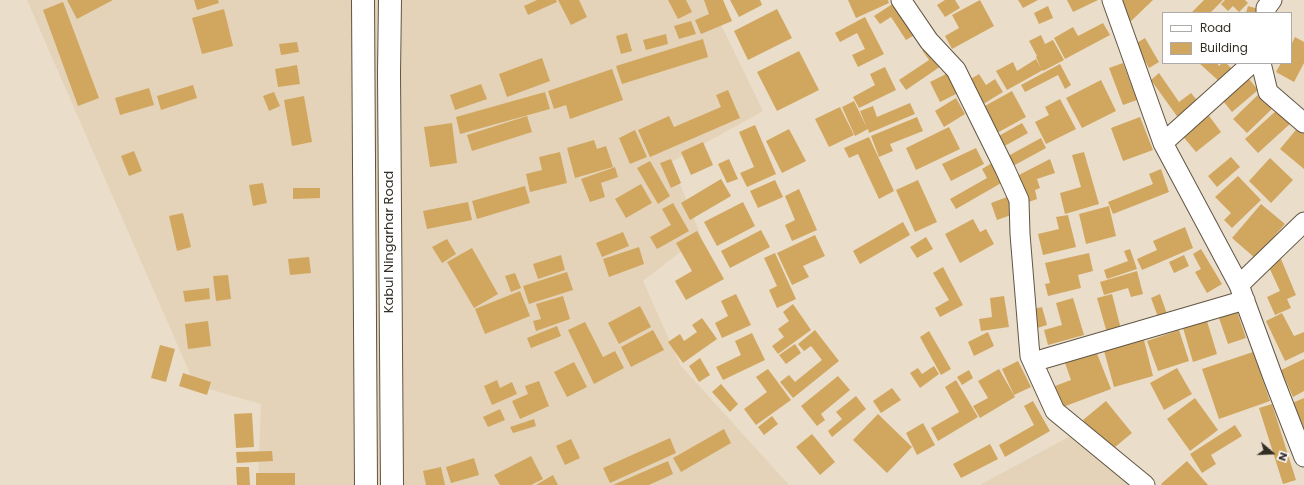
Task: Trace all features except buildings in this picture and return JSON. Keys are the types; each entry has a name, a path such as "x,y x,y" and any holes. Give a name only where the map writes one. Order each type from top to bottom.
{"highway":[{"name":"Kabul Ningarhar Road","path":"363,0 366,485"},
{"name":"Kabul Ningarhar Road","path":"390,0 389,73 392,485"}],"street":[{"path":"901,0 929,41 956,70 1005,169 1018,200 1030,356 1054,411 1145,485"},
{"path":"1112,0 1163,143 1242,292 1304,457"},
{"path":"1266,12 1266,8 1272,0"},
{"path":"1163,143 1251,64"},
{"path":"1261,64 1268,92 1304,122"},
{"path":"1033,362 1242,292 1304,222"}],"shaded area":[{"path":"27,0 709,0 763,111 671,162 701,236 643,281 681,366 789,485 258,485 261,404 195,385"},
{"path":"1076,433 1140,485 980,485"}]}
